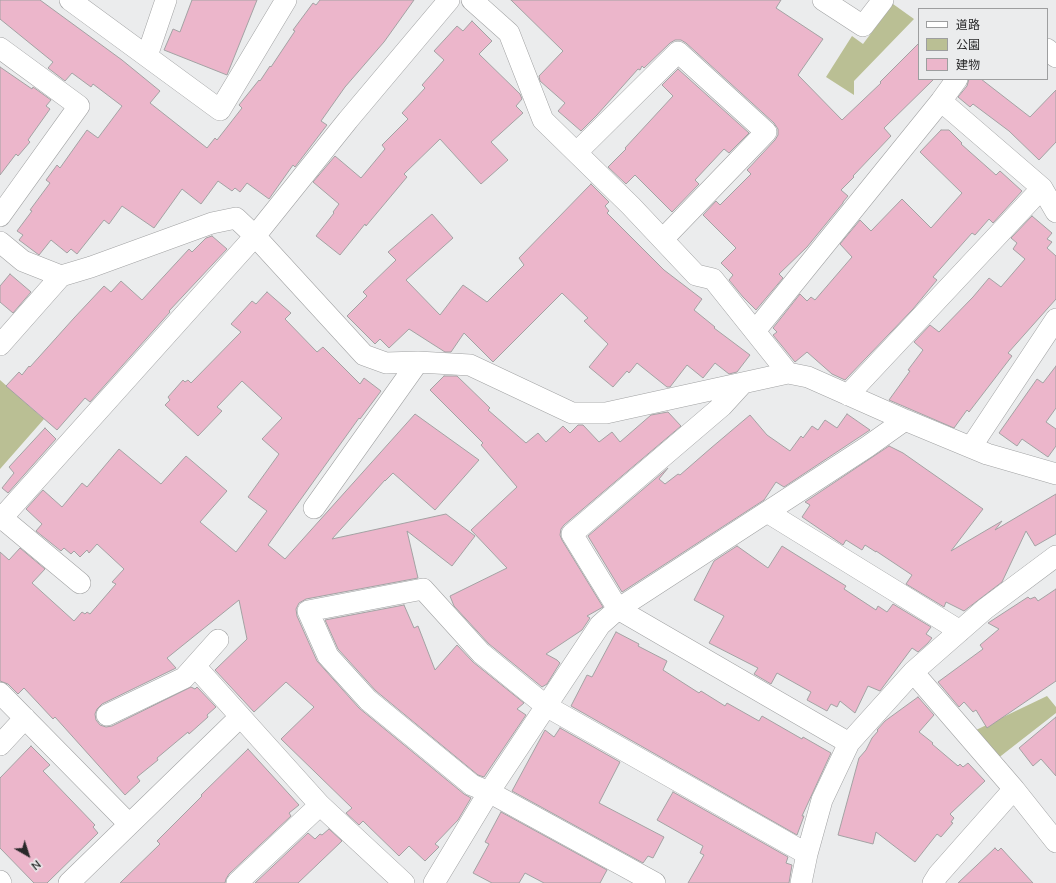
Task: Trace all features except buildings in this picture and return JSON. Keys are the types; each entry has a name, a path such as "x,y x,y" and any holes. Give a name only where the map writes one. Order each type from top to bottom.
{"street":[{"path":"70,0 220,110 286,0"},
{"path":"147,56 166,0"},
{"path":"80,583 1,519 255,236 348,120 449,0"},
{"path":"472,0 509,33 543,120 577,152 663,239 696,275 712,280 788,373"},
{"path":"823,0 863,26 883,0"},
{"path":"0,48 79,106 0,216"},
{"path":"1048,50 1056,57"},
{"path":"577,152 678,52 766,132 663,239"},
{"path":"756,332 941,101 955,80"},
{"path":"941,101 1042,188 1056,212"},
{"path":"848,394 1042,188"},
{"path":"0,345 61,276 91,267 212,223 236,218 255,236 364,355 386,364 418,362 470,365 572,413 606,413 788,373 808,377 987,454 1056,474"},
{"path":"0,242 23,261 61,276"},
{"path":"971,447 1056,319"},
{"path":"314,508 418,362"},
{"path":"743,383 722,406 572,534 618,609 849,743"},
{"path":"434,883 489,792 600,625 618,609 867,447 905,420"},
{"path":"767,512 960,631"},
{"path":"801,883 807,854 822,800 849,743 913,672 985,609 1056,556"},
{"path":"655,883 489,792 472,785 368,700 328,656 308,611 423,589 481,654 546,706 807,854"},
{"path":"107,715 184,678 218,640"},
{"path":"195,666 320,805 404,883"},
{"path":"913,672 1014,790 1056,842"},
{"path":"0,693 129,824"},
{"path":"69,883 240,717"},
{"path":"0,746 25,718"},
{"path":"933,883 938,875 1014,790"},
{"path":"237,883 320,805"}],"green space":[{"path":"893,4 914,19 854,81 854,95 826,77 852,36 863,44"},
{"path":"0,380 44,419 0,469"},
{"path":"1047,696 1056,707 1056,713 997,759 974,731"}]}
